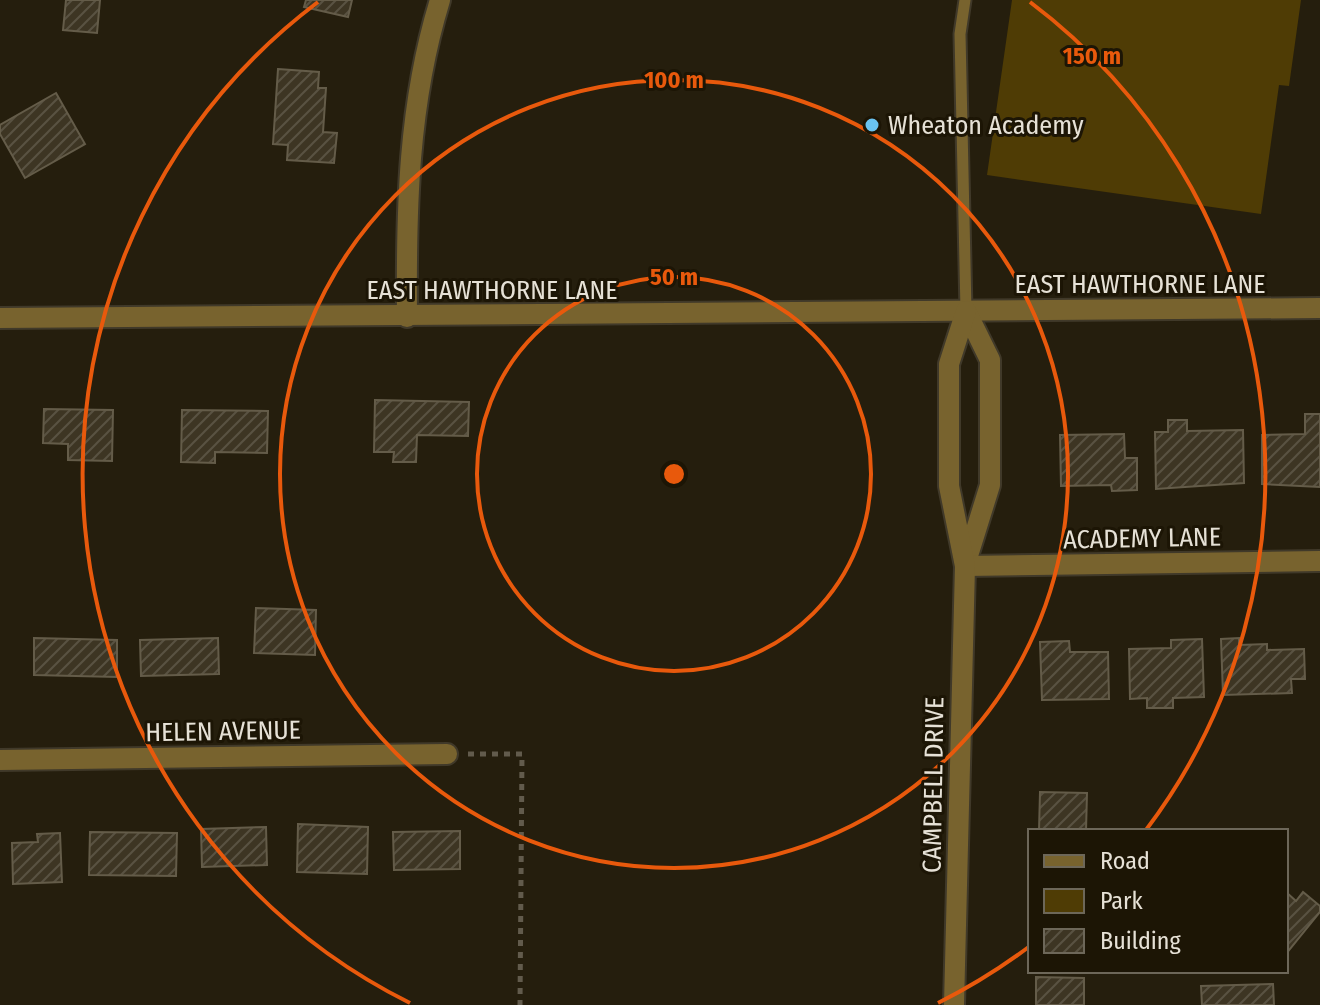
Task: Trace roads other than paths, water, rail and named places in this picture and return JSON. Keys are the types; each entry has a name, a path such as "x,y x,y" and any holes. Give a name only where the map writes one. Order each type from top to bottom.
{"street":[{"path":"407,317 409,167 417,98 440,0"},
{"name":"EAST HAWTHORNE LANE","path":"0,318 1320,308"},
{"name":"CAMPBELL DRIVE","path":"965,566 990,485 990,360 966,311"},
{"name":"CAMPBELL DRIVE","path":"954,1005 965,566 949,486 949,364 966,311"},
{"name":"ACADEMY LANE","path":"965,566 1320,561"},
{"name":"HELEN AVENUE","path":"0,760 447,754"}],"lane":[{"path":"965,0 960,34 966,311"}],"place":[{"name":"Wheaton Academy","path":"872,125"}]}
